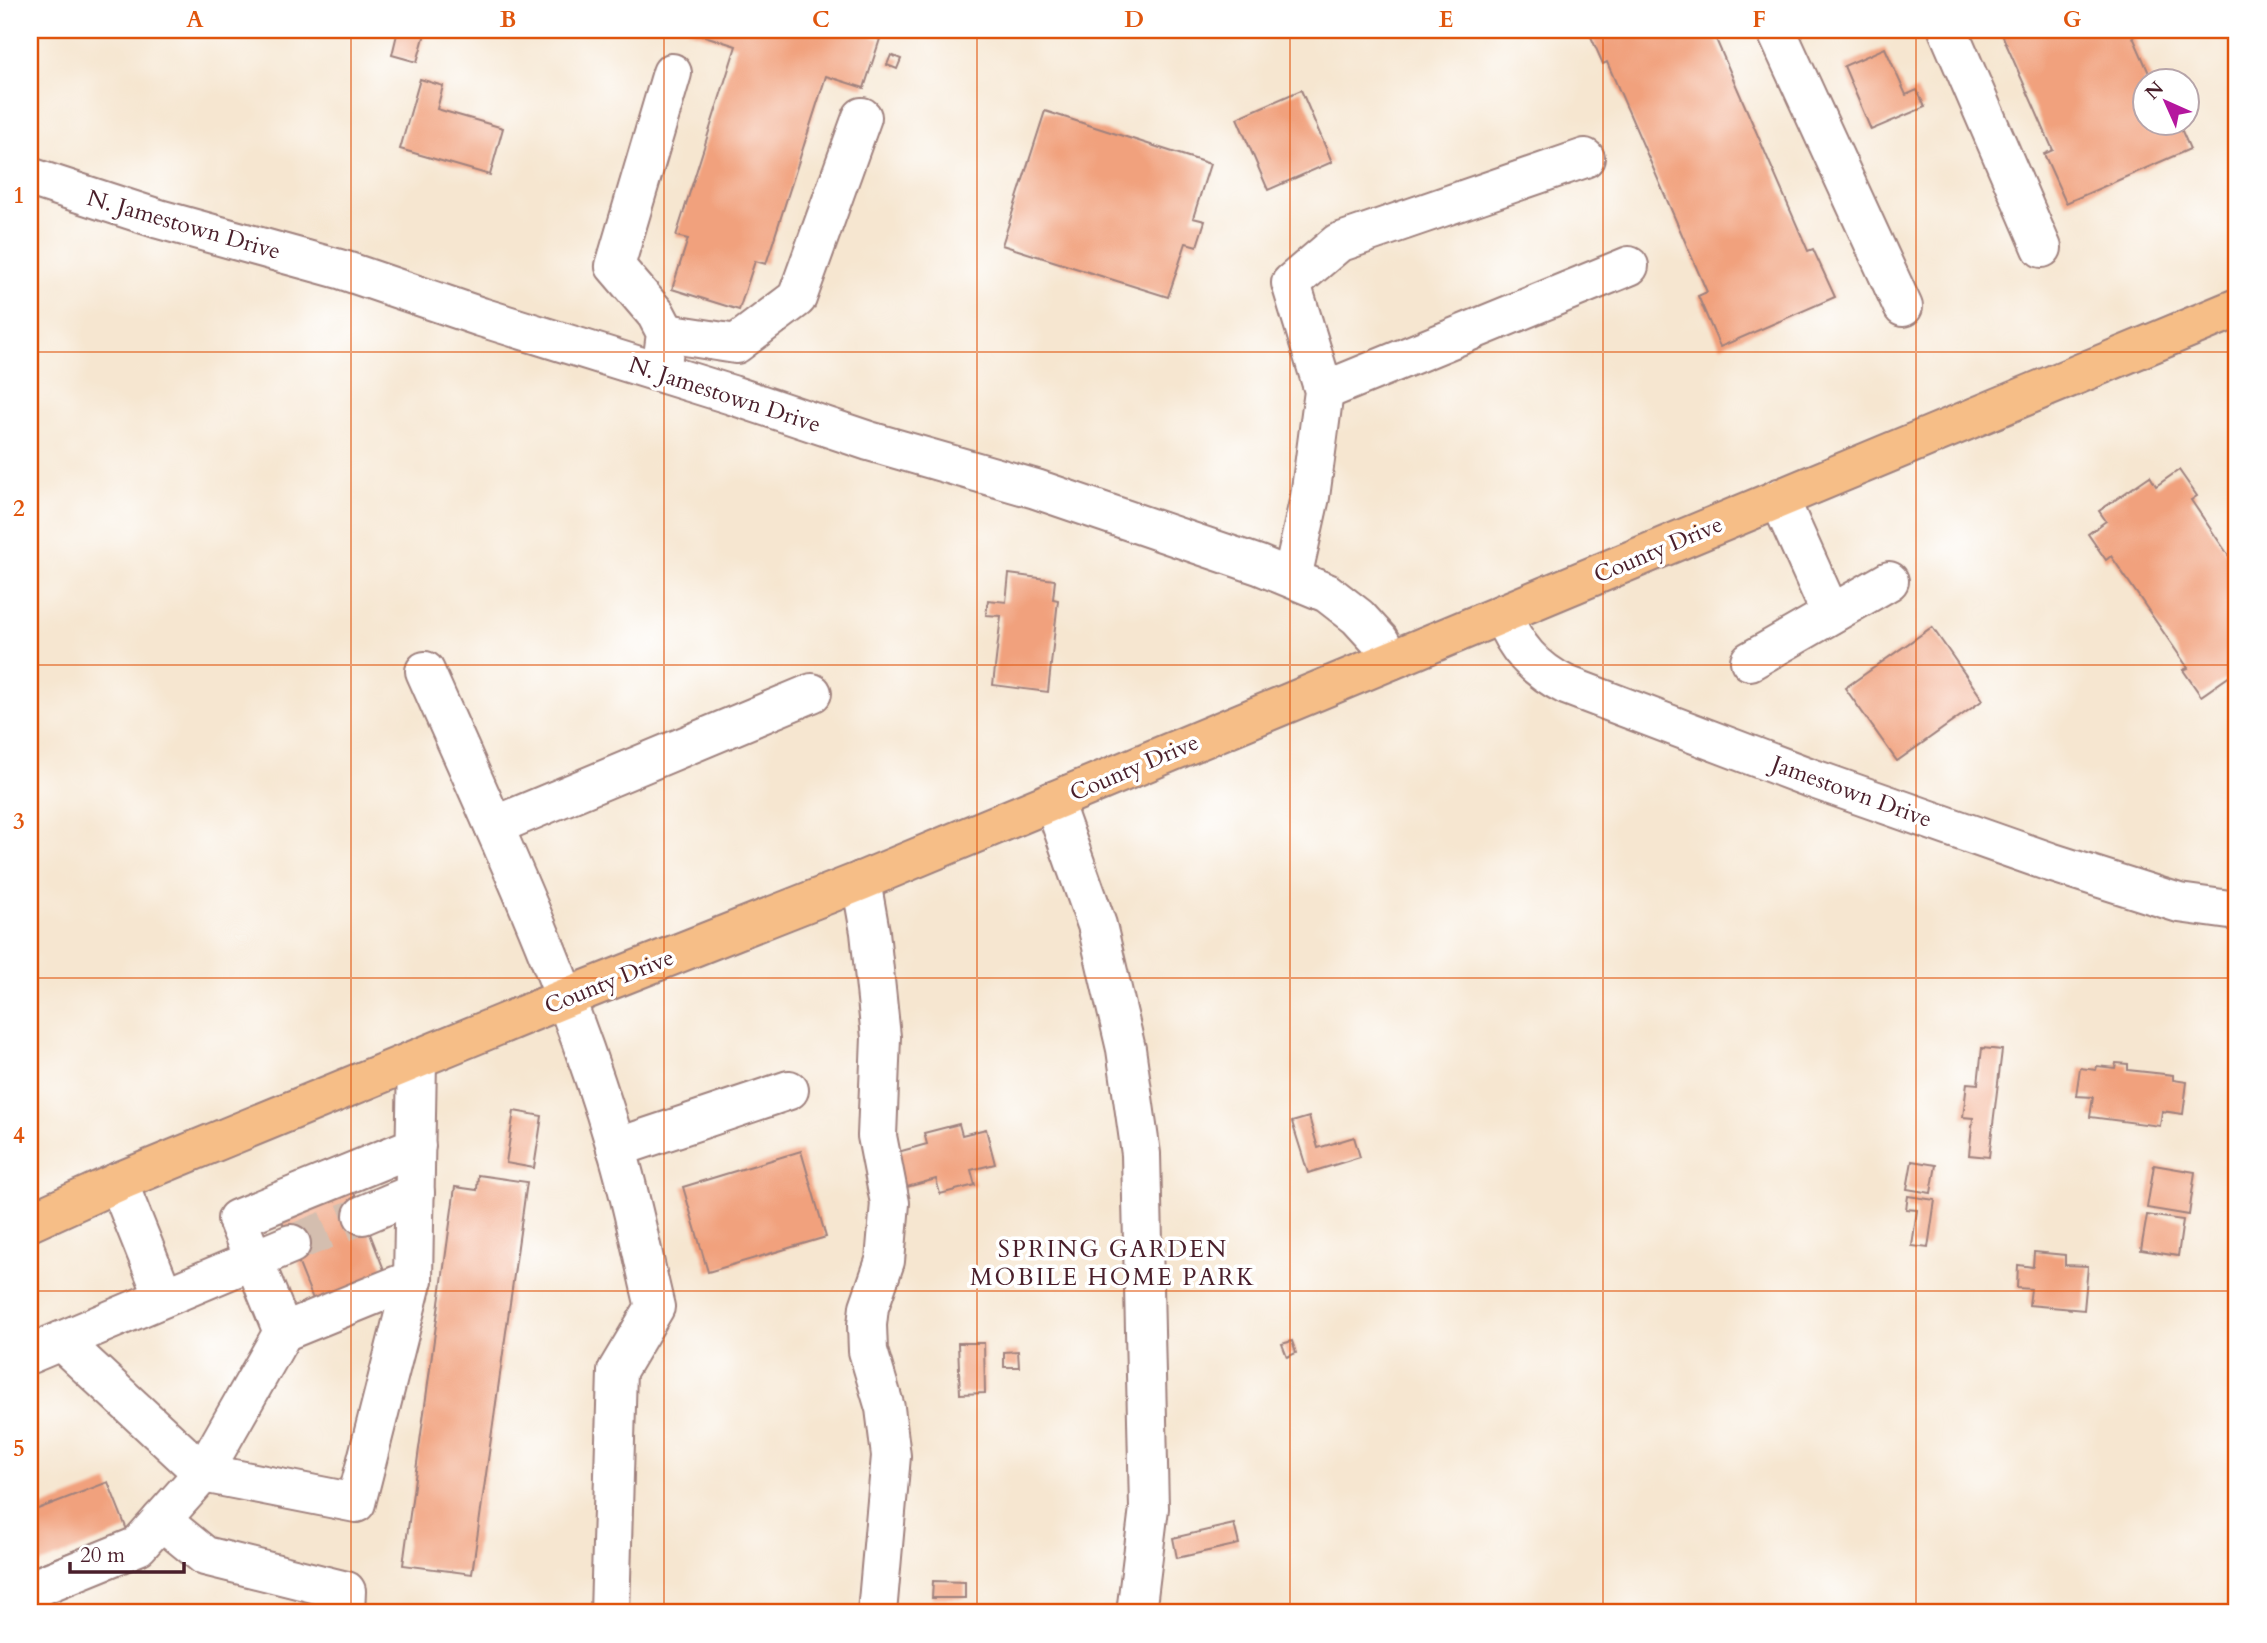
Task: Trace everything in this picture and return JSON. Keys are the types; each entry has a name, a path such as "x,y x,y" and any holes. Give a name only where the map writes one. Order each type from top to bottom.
{"highway":[{"name":"County Drive","path":"30,1222 118,1181 565,998 861,881 2237,308"}],"street":[{"path":"1776,30 1903,307"},
{"path":"1948,30 2042,248"},
{"path":"661,373 666,333 656,314 615,266 672,74"},
{"path":"666,333 736,344 797,298 862,117"},
{"path":"1292,579 1310,497 1324,391 1291,283 1338,243 1585,158"},
{"name":"N. Jamestown Drive","path":"30,177 159,219 343,270 869,441 1036,489 1292,579 1327,593 1358,617 1379,640 1391,660"},
{"path":"1324,391 1629,266"},
{"path":"1779,498 1831,614"},
{"path":"1750,661 1889,581"},
{"name":"Jamestown Drive","path":"1502,614 1511,637 1526,657 1566,685 1808,776 2050,862 2179,903 2237,911"},
{"path":"425,671 494,826 565,998 617,1148 654,1307 617,1371 610,1613"},
{"path":"494,826 812,693"},
{"path":"1053,801 1097,925 1126,1049 1141,1154 1149,1508 1136,1613"},
{"path":"861,881 870,932 881,1037 877,1136 890,1203 884,1261 869,1307 867,1325 868,1351 885,1408 891,1455 877,1613"},
{"path":"291,1244 45,1348 203,1474 356,1503 413,1279 417,1060"},
{"path":"617,1148 789,1090"},
{"path":"283,1332 237,1219 416,1146"},
{"path":"118,1181 164,1297"},
{"path":"363,1215 415,1193"},
{"path":"30,1590 138,1546 203,1474 283,1332 413,1279"},
{"path":"161,1520 205,1556 346,1591 345,1613"}],"building":[{"path":"398,30 426,30 417,62 392,55"},
{"path":"686,30 851,30 880,39 864,88 826,76 766,264 755,261 739,310 672,289 688,239 676,236 736,46"},
{"path":"1588,30 1712,30 1808,251 1813,249 1835,297 1720,347 1698,296 1707,292 1607,62 1603,64"},
{"path":"2000,30 2130,30 2146,66 2130,66 2130,136 2184,136 2190,149 2066,203 2044,154 2053,150"},
{"path":"1885,48 1906,95 1917,90 1925,107 1871,130 1844,66"},
{"path":"891,55 901,59 897,69 887,65"},
{"path":"420,79 443,86 437,109 503,128 490,175 400,149"},
{"path":"1301,90 1332,162 1268,190 1237,118"},
{"path":"1045,111 1210,164 1193,218 1205,221 1197,246 1186,243 1168,297 1002,245"},
{"path":"2179,470 2197,496 2191,500 2237,568 2237,671 2201,696 2183,670 2188,668 2111,556 2106,560 2088,534 2106,521 2099,511 2150,476 2156,486"},
{"path":"1009,574 1055,580 1053,599 1058,600 1048,692 993,685 1001,616 986,615 988,600 1006,602"},
{"path":"1932,627 1983,700 1897,761 1845,688"},
{"path":"1982,1048 2002,1050 1989,1157 1969,1155 1973,1118 1963,1117 1967,1083 1978,1084"},
{"path":"2116,1063 2128,1064 2128,1070 2173,1075 2173,1080 2187,1082 2183,1114 2162,1111 2160,1126 2090,1117 2093,1097 2076,1096 2080,1068 2115,1068"},
{"path":"514,1111 542,1116 534,1168 506,1163"},
{"path":"1309,1117 1318,1148 1354,1137 1360,1157 1308,1173 1292,1122"},
{"path":"959,1124 962,1135 986,1129 995,1164 971,1170 975,1185 940,1194 936,1179 896,1190 887,1155 927,1144 924,1133"},
{"path":"801,1151 826,1237 708,1272 683,1187"},
{"path":"1912,1161 1936,1165 1931,1193 1907,1189"},
{"path":"2154,1165 2195,1172 2189,1215 2147,1208"},
{"path":"478,1175 527,1182 472,1574 403,1565 455,1187 477,1190"},
{"path":"351,1185 388,1280 317,1309 279,1214"},
{"path":"1908,1196 1935,1200 1928,1248 1912,1246 1917,1210 1906,1209"},
{"path":"2147,1215 2183,1220 2178,1256 2141,1250"},
{"path":"2034,1252 2065,1255 2065,1265 2088,1266 2084,1310 2029,1305 2031,1289 2017,1288 2018,1265 2033,1267"},
{"path":"1292,1341 1296,1353 1287,1357 1282,1344"},
{"path":"958,1343 984,1343 985,1393 960,1394"},
{"path":"1018,1351 1019,1367 1004,1367 1004,1352"},
{"path":"108,1482 127,1530 30,1568 30,1512"},
{"path":"1234,1524 1239,1544 1177,1558 1173,1538"},
{"path":"933,1581 965,1582 965,1598 932,1598"}],"tunnel":[{"path":"291,1244 363,1215"}],"district":[{"name":"SPRING GARDEN MOBILE HOME PARK","path":"1113,1263"}]}
